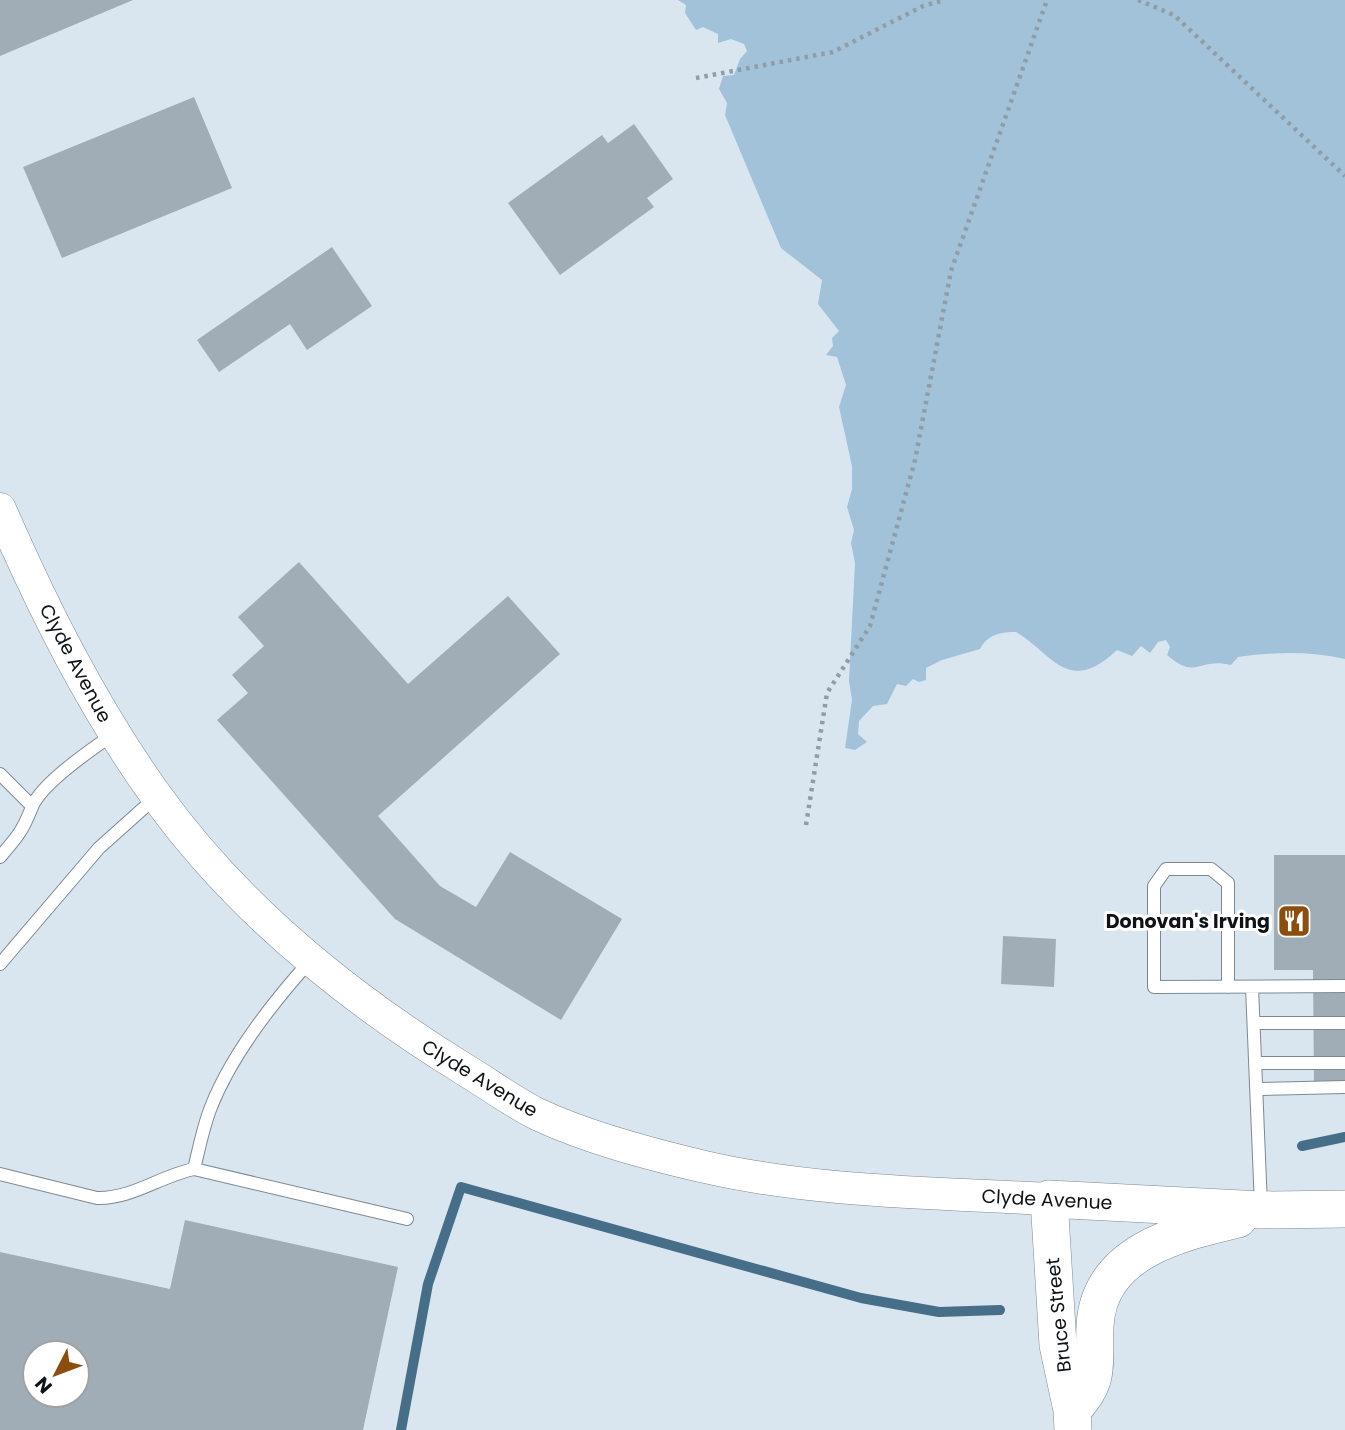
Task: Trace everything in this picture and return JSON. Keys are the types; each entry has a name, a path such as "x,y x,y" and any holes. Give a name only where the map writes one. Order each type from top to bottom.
{"main road":[{"name":"Clyde Avenue","path":"1049,1199 1269,1210 1345,1209"},
{"name":"Bruce Street","path":"1049,1199 1058,1345 1073,1420"},
{"path":"1073,1420 1096,1372 1097,1310 1109,1282 1119,1269 1160,1241 1269,1210"}],"street":[{"name":"Clyde Avenue","path":"0,509 61,639 114,734 157,797 215,868 310,961 414,1038 537,1114 596,1135 707,1168 888,1191 1049,1199"}],"lane":[{"path":"0,857 26,825 32,806 85,753 114,734"},
{"path":"0,774 32,806"},
{"path":"0,964 99,848 157,797"},
{"path":"1228,987 1227,883 1211,869 1166,869 1154,886 1154,987 1228,987 1252,987 1345,986"},
{"path":"194,1169 211,1107 221,1086 268,1012 310,961"},
{"path":"1252,987 1269,1210"},
{"path":"1254,1023 1345,1024"},
{"path":"1257,1063 1345,1063"},
{"path":"1259,1089 1345,1087"},
{"path":"0,1174 97,1198 114,1198 170,1174 194,1169 407,1219"}],"path":[{"path":"696,78 833,52 923,6 945,0"},
{"path":"806,825 827,693 870,626 915,460 951,271 1047,0"},
{"path":"1138,0 1174,15 1345,176"}],"shaded area":[{"path":"678,0 1345,0 1345,659 1278,653 1238,657 1231,665 1220,663 1192,667 1177,663 1167,655 1170,647 1166,640 1158,642 1150,653 1141,646 1132,656 1117,650 1086,670 1074,671 1062,667 1016,632 1000,633 987,640 980,649 942,660 926,668 926,680 919,682 913,679 906,686 897,684 887,704 873,706 859,721 858,734 867,742 855,750 845,748 852,700 849,681 855,563 851,543 854,530 847,507 852,489 852,466 839,407 846,385 837,357 826,355 833,346 832,338 839,331 818,304 822,280 781,248 725,115 727,103 719,89 723,76 734,75 740,59 747,51 744,44 731,39 718,43 718,34 703,27 696,30 685,13 686,5"}],"building":[{"path":"0,0 133,0 0,56"},
{"path":"194,97 232,188 62,258 23,167"},
{"path":"634,124 673,179 647,198 654,207 560,275 508,203 602,135 608,143"},
{"path":"332,247 372,306 307,350 290,324 219,372 197,340"},
{"path":"299,562 408,684 508,596 560,654 378,816 440,886 476,907 510,852 622,919 561,1020 395,919 217,720 248,693 232,675 264,646 238,617"},
{"path":"1274,855 1345,855 1345,1088 1314,1088 1313,970 1274,970"},
{"path":"1003,936 1056,939 1054,987 1001,984"},
{"path":"185,1220 398,1267 363,1430 0,1430 0,1252 170,1289"}],"waterway":[{"path":"1302,1146 1345,1137"},
{"path":"401,1430 428,1284 461,1187 861,1298 939,1312 1000,1310"}],"place":[{"name":"Donovan's Irving","path":"1294,921"}]}
